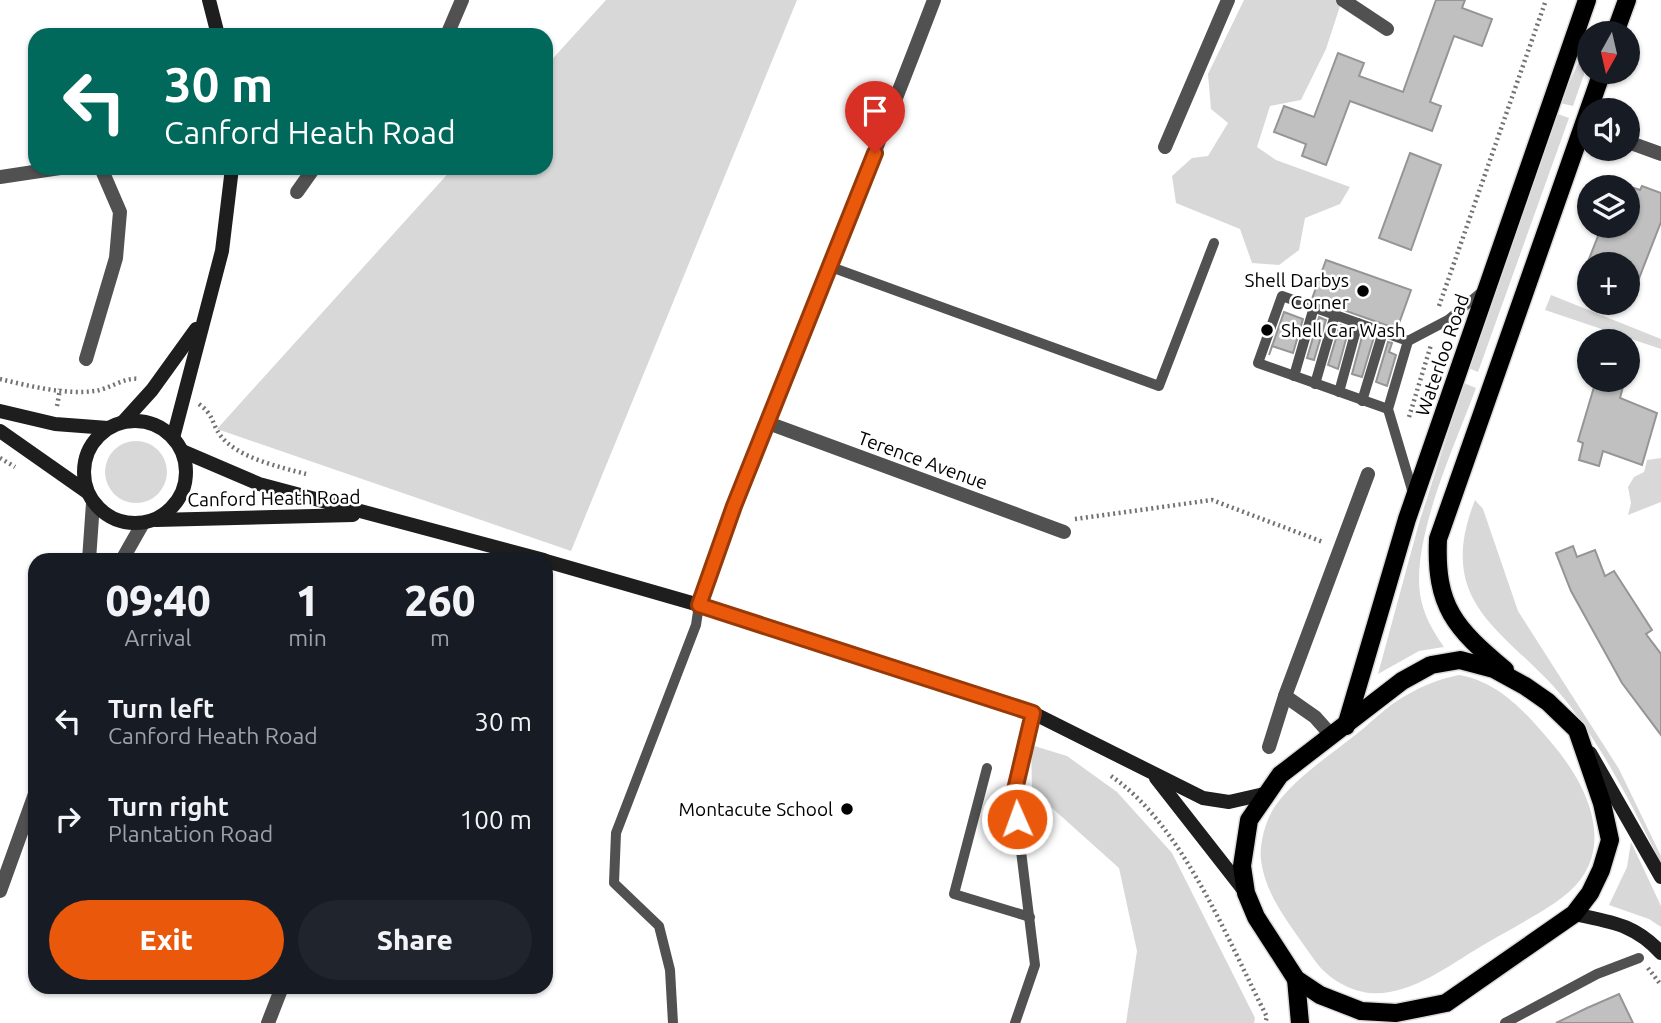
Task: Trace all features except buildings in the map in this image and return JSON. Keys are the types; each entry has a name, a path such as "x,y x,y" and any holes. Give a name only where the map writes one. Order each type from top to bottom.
{"main road":[{"path":"209,0 216,28"},
{"name":"Waterloo Road","path":"1338,731 1415,497 1587,0"},
{"path":"1619,21 1627,0"},
{"path":"1577,152 1438,539 1438,578 1448,609 1466,638 1548,702 1577,730 1661,877"},
{"path":"173,438 202,318 222,251 231,175"},
{"path":"123,422 181,353 202,318"},
{"path":"0,411 55,424 108,428"},
{"path":"0,431 116,520 149,521 169,511 182,491 186,467 182,451 173,438 150,423 123,422 108,428 89,449 84,463 90,498"},
{"name":"Canford Heath Road","path":"182,451 259,484 520,553"},
{"name":"Canford Heath Road","path":"149,521 303,515 393,518"},
{"name":"Canford Heath Road","path":"553,562 699,605 1033,713 1203,798 1229,802 1264,794"},
{"path":"1446,1003 1396,1013 1361,1011 1320,995 1296,979 1256,917 1246,893 1241,866 1249,820 1264,794 1280,775 1402,681 1431,665 1460,660 1494,669 1525,686"},
{"path":"1416,1023 1574,914 1596,881 1610,840 1602,803 1577,730"},
{"name":"Canford Heath Road","path":"1153,774 1246,893"},
{"path":"1574,914 1620,924 1646,936 1661,953"},
{"path":"1296,979 1300,1023"}],"street":[{"path":"450,28 462,0"},
{"path":"699,605 934,0"},
{"path":"1165,148 1228,0"},
{"path":"1343,0 1387,29"},
{"path":"1640,146 1661,154"},
{"path":"0,177 28,173"},
{"path":"86,359 116,258 120,212 104,175"},
{"path":"297,192 309,175"},
{"name":"Terence Avenue","path":"768,423 1064,532"},
{"path":"1269,747 1285,696 1368,474"},
{"path":"89,553 90,498"},
{"path":"127,553 149,521"},
{"path":"1285,696 1338,731"},
{"path":"0,891 28,814"},
{"path":"0,848 15,852"},
{"path":"268,1023 279,994"}],"lane":[{"path":"831,267 1158,386 1214,243"},
{"path":"1415,497 1388,410 1408,341 1448,320 1487,288"},
{"path":"1388,410 1258,363 1282,296 1408,341"},
{"path":"1294,376 1314,307"},
{"path":"1315,384 1335,315"},
{"path":"1339,392 1358,323"},
{"path":"1362,401 1383,332"},
{"path":"673,1023 670,970 659,926 614,883 616,833 696,625 699,605"},
{"path":"1016,1023 1035,965 1014,794 1033,713"},
{"path":"987,768 954,894 1030,917"},
{"path":"1505,1023 1597,974 1639,958"}],"path":[{"path":"1399,447 1431,354 1432,328 1462,232 1546,0"},
{"path":"1064,532 1070,520 1212,500 1340,548"},
{"path":"1103,770 1130,789 1180,849 1267,1017 1265,1023"},
{"path":"1639,958 1661,985"}],"shaded area":[{"path":"606,0 797,0 571,551 217,429 447,175 553,175 553,58"},
{"path":"1244,0 1342,0 1326,49 1301,100 1270,106 1257,147 1276,160 1350,187 1340,204 1305,218 1299,250 1279,265 1252,263 1240,229 1176,203 1172,176 1192,158 1208,156 1228,123 1211,109 1208,74"},
{"path":"1577,65 1577,84 1581,84 1573,106 1560,103"},
{"path":"1555,113 1569,118 1478,372 1466,367"},
{"path":"1551,295 1577,305 1577,315 1601,315 1636,329 1602,329 1545,310"},
{"path":"1640,331 1661,339 1661,349 1640,342"},
{"path":"1464,383 1476,388 1447,462 1429,518 1419,571 1423,608 1444,647 1419,651 1378,674 1419,523"},
{"path":"130,441 142,441 158,450 165,460 165,484 158,494 142,503 130,503 119,498 110,489 105,478 105,466 110,455 119,446"},
{"path":"1661,458 1661,502 1628,515 1631,503 1628,487 1634,477 1644,472 1647,460"},
{"path":"1475,500 1483,509 1518,611 1619,769 1661,856 1661,864 1619,783 1570,706 1485,617 1471,595 1464,569 1464,538"},
{"path":"1459,675 1486,684 1510,699 1563,757 1585,794 1591,814 1594,834 1592,854 1585,873 1562,898 1427,979 1384,993 1352,989 1337,981 1318,965 1274,899 1261,860 1266,824 1272,810 1294,784 1387,708 1424,686"},
{"path":"1031,745 1067,756 1117,792 1172,853 1255,1018 1254,1023 1126,1023 1137,951 1119,868 1032,790"},
{"path":"1631,842 1661,906 1661,927 1649,919 1609,905 1627,867"}],"place":[{"name":"Shell Darbys Corner","path":"1363,291"},
{"name":"Shell Car Wash","path":"1267,330"},
{"name":"Montacute School","path":"847,809"}],"route":[{"path":"875,153 734,506 699,605 1033,713 1014,794 1017,819"}]}
